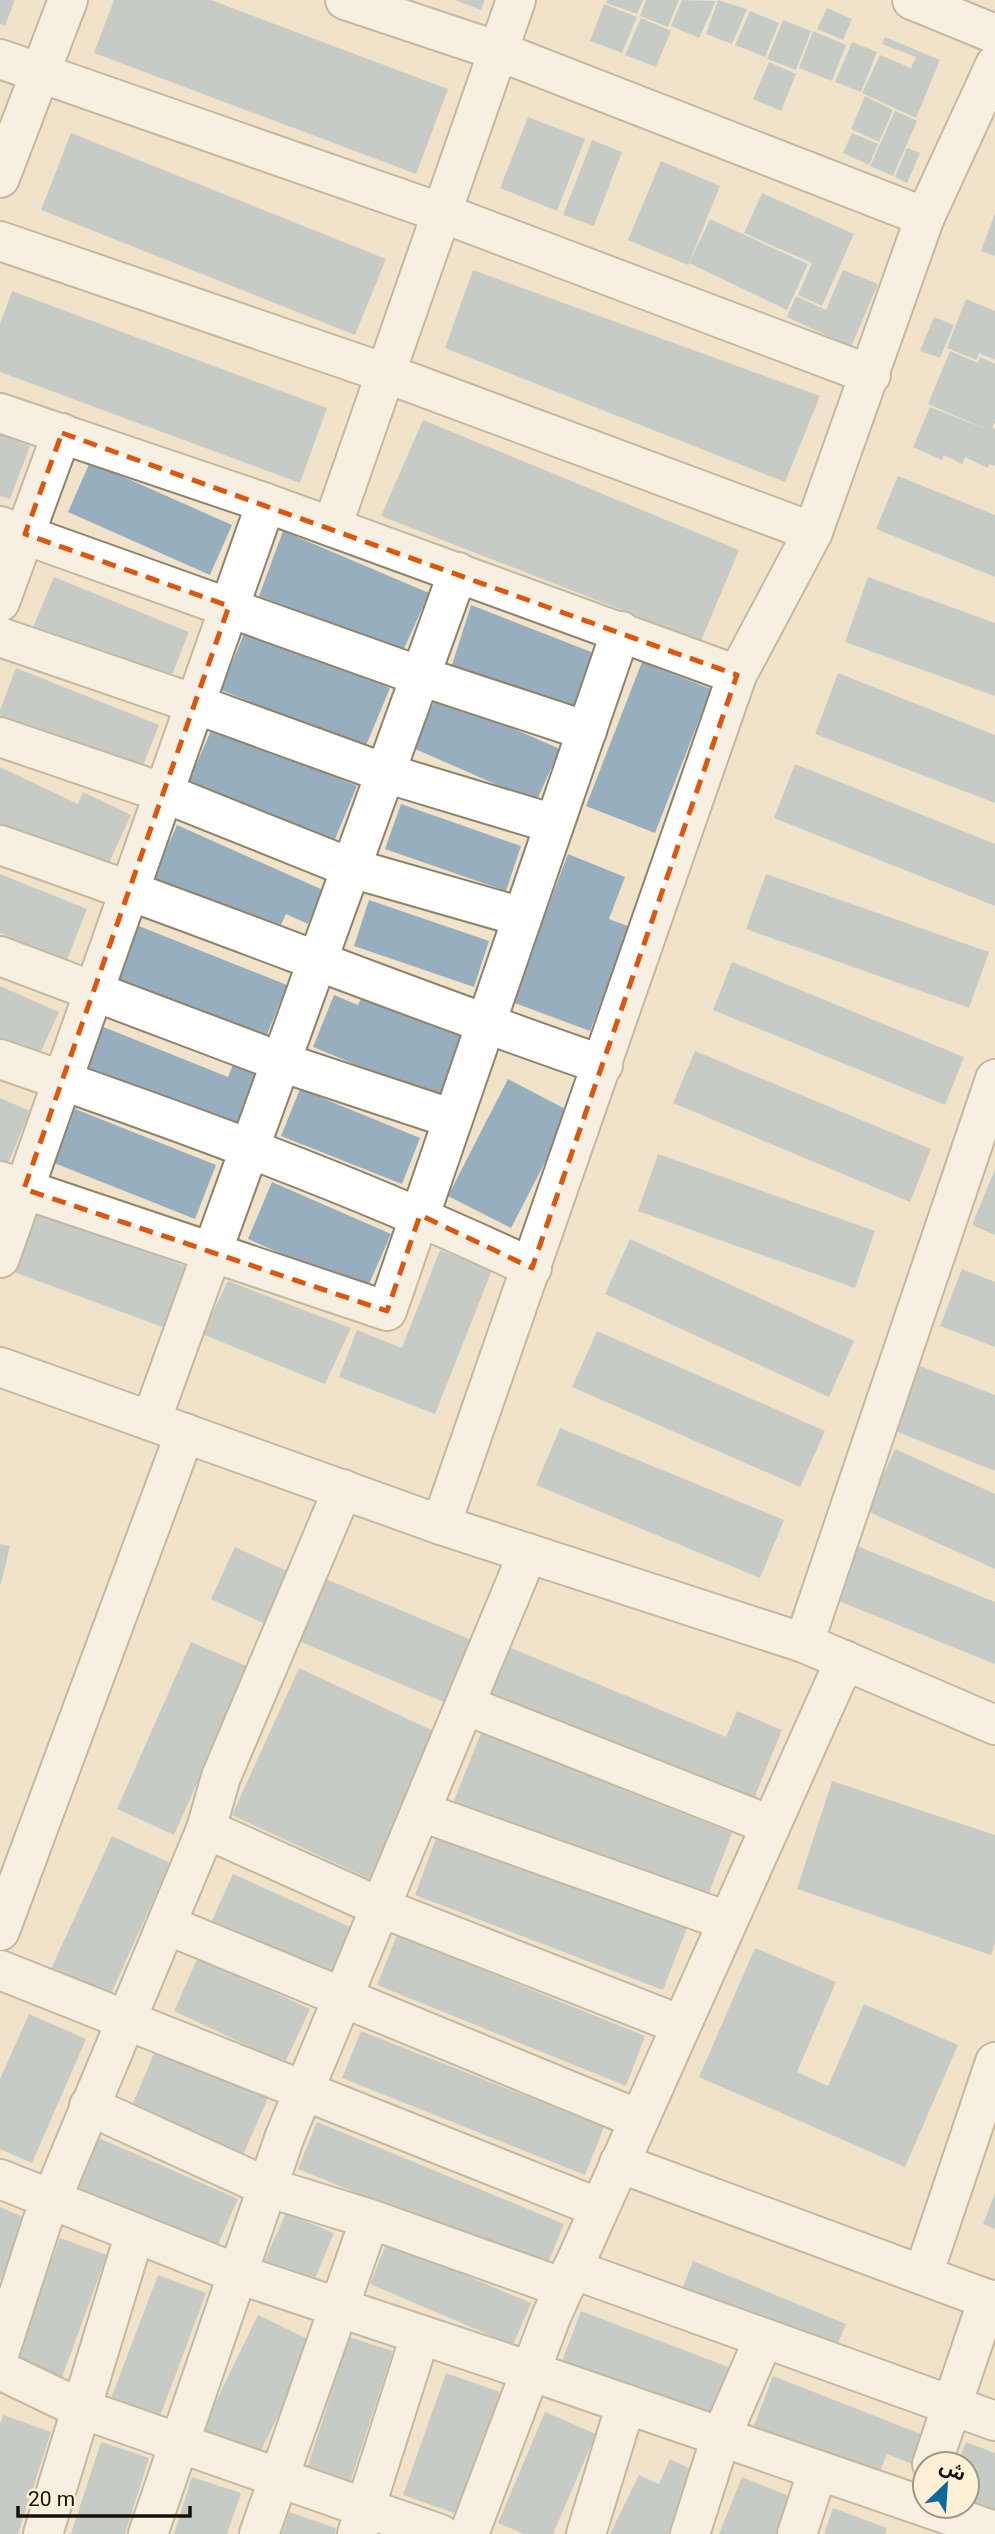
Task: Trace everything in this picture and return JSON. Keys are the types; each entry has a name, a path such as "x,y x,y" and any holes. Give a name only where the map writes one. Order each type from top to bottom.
{"street":[{"path":"0,178 68,0"},
{"path":"345,0 498,51 925,216"},
{"path":"332,527 516,0"},
{"path":"912,0 995,34"},
{"path":"0,59 442,213 871,375"},
{"path":"441,1525 737,675 813,532 871,375 925,216 995,65"},
{"path":"0,241 385,373 813,532"},
{"path":"0,413 266,503 737,675"},
{"path":"0,603 12,530 62,433"},
{"path":"0,1258 12,1185 62,1081 266,503"},
{"path":"12,530 420,676 587,730"},
{"path":"0,1931 168,1427 211,1254 458,572"},
{"path":"12,1185 387,1311 621,631"},
{"path":"0,637 195,704 385,774 554,824"},
{"path":"0,737 164,793 351,868 522,917"},
{"path":"0,845 130,890 485,1025 603,1065"},
{"path":"0,956 95,989 281,1062 453,1119"},
{"path":"0,1059 250,1148 420,1215 532,1268"},
{"path":"804,1643 995,1079"},
{"path":"0,1367 441,1525 804,1643 995,1725"},
{"path":"0,2351 51,2201 206,1829 221,1777 343,1489"},
{"path":"148,2534 267,2187 303,2092 528,1553"},
{"path":"469,2534 530,2371 568,2279 845,1660"},
{"path":"465,1705 771,1825"},
{"path":"422,1812 727,1922"},
{"path":"206,1829 382,1908 681,2025"},
{"path":"167,1925 638,2119"},
{"path":"0,1970 599,2208"},
{"path":"923,2275 995,2062"},
{"path":"89,2106 267,2187 764,2337 995,2421"},
{"path":"619,2163 992,2300 937,2450"},
{"path":"0,2179 238,2274 818,2470 911,2506"},
{"path":"259,2534 370,2219"},
{"path":"43,2534 79,2408 135,2233"},
{"path":"361,2521 420,2336"},
{"path":"690,2534 721,2437 764,2337"},
{"path":"0,2370 79,2408 278,2478 361,2521 440,2534"},
{"path":"586,2534 626,2404"},
{"path":"797,2534 818,2470"},
{"path":"958,2520 995,2531"}],"highlighted area":[{"path":"62,433 737,675 532,1268 420,1215 387,1311 24,1189 229,606 25,534"}],"building":[{"path":"0,0 15,0 5,26 0,24"},
{"path":"114,0 211,0 448,89 416,174 94,53"},
{"path":"455,0 485,0 481,10"},
{"path":"607,0 643,0 637,14 606,3"},
{"path":"646,0 679,0 668,27 640,16"},
{"path":"682,0 716,1 699,38 671,26"},
{"path":"718,0 747,9 732,44 706,34"},
{"path":"604,4 637,17 622,53 590,41"},
{"path":"827,8 852,19 843,40 817,29"},
{"path":"750,11 779,23 765,57 735,45"},
{"path":"641,18 671,31 656,67 625,55"},
{"path":"783,20 811,31 796,70 767,59"},
{"path":"813,31 846,45 832,81 799,68"},
{"path":"885,37 940,60 916,118 862,93 880,55 911,68 916,57 882,44"},
{"path":"852,42 877,52 861,92 835,82"},
{"path":"769,62 796,74 781,111 753,99"},
{"path":"865,96 893,110 879,142 851,129"},
{"path":"895,111 917,121 893,176 870,166"},
{"path":"528,117 585,139 557,211 500,188"},
{"path":"71,133 386,259 355,335 41,210"},
{"path":"852,133 878,144 869,165 843,153"},
{"path":"592,140 622,152 594,226 563,215"},
{"path":"907,148 920,153 907,183 895,177"},
{"path":"661,161 720,186 688,265 628,240"},
{"path":"762,193 854,234 822,306 798,295 812,263 744,233"},
{"path":"995,213 995,256 981,251"},
{"path":"710,219 808,264 787,310 689,263"},
{"path":"473,270 820,396 785,482 445,348"},
{"path":"843,270 878,284 851,347 787,317 796,296 826,310"},
{"path":"12,291 327,408 300,483 0,372 0,324"},
{"path":"966,299 995,311 995,360 979,353 977,360 947,348"},
{"path":"934,317 954,325 940,358 920,351"},
{"path":"950,351 978,363 980,357 995,364 995,423 992,427 995,429 995,466 989,464 988,468 965,457 962,464 944,455 942,460 913,447 930,407 991,431 928,404"},
{"path":"423,420 739,550 701,641 381,516"},
{"path":"0,435 30,446 10,499 0,496"},
{"path":"90,462 232,525 210,575 68,512"},
{"path":"898,476 995,515 995,577 876,529"},
{"path":"283,531 429,593 403,651 259,596"},
{"path":"54,577 189,632 167,687 31,632"},
{"path":"868,577 995,623 995,696 845,642"},
{"path":"471,605 604,657 580,712 452,665"},
{"path":"246,629 390,688 365,748 221,690"},
{"path":"642,662 711,689 655,833 586,806"},
{"path":"16,668 159,725 138,778 0,724 0,710"},
{"path":"838,673 995,735 995,803 815,734"},
{"path":"437,695 560,749 536,802 413,748"},
{"path":"213,726 357,786 333,844 188,783"},
{"path":"795,764 995,844 995,906 774,818"},
{"path":"0,767 78,804 83,792 131,815 102,878 0,831"},
{"path":"401,804 521,846 506,891 385,849"},
{"path":"177,825 323,890 308,924 286,914 277,934 153,878"},
{"path":"568,854 625,877 609,919 630,927 590,1031 512,1002"},
{"path":"0,874 87,909 67,960 0,933"},
{"path":"766,874 989,952 969,1008 746,929"},
{"path":"369,900 489,941 474,987 354,946"},
{"path":"134,924 287,985 264,1042 111,981"},
{"path":"732,962 964,1057 945,1105 713,1010"},
{"path":"0,986 59,1012 38,1058 0,1041"},
{"path":"334,995 358,1005 362,996 467,1039 442,1100 313,1047"},
{"path":"101,1026 228,1077 236,1058 276,1075 249,1140 82,1072"},
{"path":"695,1051 931,1149 910,1202 673,1103"},
{"path":"508,1079 571,1112 511,1228 448,1196"},
{"path":"300,1089 420,1138 402,1184 281,1136"},
{"path":"0,1098 30,1111 5,1171 0,1169"},
{"path":"75,1109 216,1165 195,1219 54,1163"},
{"path":"658,1154 875,1231 855,1288 638,1211"},
{"path":"995,1169 995,1235 972,1225"},
{"path":"272,1182 391,1234 366,1291 248,1239"},
{"path":"35,1210 187,1267 165,1328 11,1271"},
{"path":"630,1239 854,1341 829,1397 605,1294"},
{"path":"440,1250 492,1270 435,1414 339,1377 357,1330 402,1348"},
{"path":"962,1269 995,1282 995,1347 940,1326"},
{"path":"228,1281 351,1328 325,1384 202,1334"},
{"path":"597,1331 825,1431 800,1487 572,1387"},
{"path":"920,1366 995,1395 995,1471 895,1431"},
{"path":"560,1428 784,1520 760,1578 536,1485"},
{"path":"895,1449 995,1494 995,1569 867,1511"},
{"path":"0,1544 10,1546 1,1584 0,1583"},
{"path":"857,1546 995,1602 995,1664 836,1600"},
{"path":"235,1547 289,1572 265,1624 211,1599"},
{"path":"326,1579 479,1643 453,1706 299,1641"},
{"path":"191,1642 249,1667 174,1835 117,1809"},
{"path":"511,1648 726,1737 737,1711 782,1730 751,1806 490,1698"},
{"path":"299,1668 442,1735 374,1881 232,1815"},
{"path":"481,1733 732,1833 705,1903 453,1803"},
{"path":"832,1781 995,1835 995,1943 991,1955 797,1889"},
{"path":"438,1833 687,1928 663,1990 415,1895"},
{"path":"112,1836 170,1863 110,1996 51,1969"},
{"path":"233,1874 355,1929 331,1981 209,1927"},
{"path":"397,1935 645,2036 626,2086 377,1985"},
{"path":"755,1948 836,1982 797,2072 828,2086 864,2004 958,2045 905,2167 699,2077"},
{"path":"198,1957 310,2009 285,2063 174,2011"},
{"path":"29,2014 86,2039 32,2163 0,2149 0,2079"},
{"path":"361,2031 604,2127 585,2175 342,2078"},
{"path":"155,2051 268,2098 243,2155 131,2108"},
{"path":"317,2122 564,2224 545,2270 298,2169"},
{"path":"99,2138 238,2199 215,2251 77,2191"},
{"path":"995,2193 995,2229 983,2224"},
{"path":"0,2207 25,2218 0,2281"},
{"path":"286,2213 334,2233 312,2286 263,2264"},
{"path":"60,2238 107,2255 62,2377 15,2360"},
{"path":"387,2242 531,2303 513,2345 370,2284"},
{"path":"693,2261 846,2324 835,2350 683,2287"},
{"path":"158,2275 206,2293 159,2419 110,2401"},
{"path":"581,2311 731,2368 710,2421 561,2364"},
{"path":"258,2315 314,2342 258,2457 202,2430"},
{"path":"349,2337 393,2351 349,2486 306,2472"},
{"path":"446,2373 500,2392 457,2514 403,2495"},
{"path":"773,2376 931,2438 926,2450 911,2450 911,2463 887,2454 876,2481 752,2431"},
{"path":"545,2412 596,2434 553,2534 524,2534 498,2523"},
{"path":"3,2415 51,2432 18,2534 0,2534 0,2424"},
{"path":"101,2442 149,2458 125,2534 71,2534"},
{"path":"966,2442 995,2453 995,2512 981,2507 981,2450 963,2450"},
{"path":"670,2459 697,2472 668,2534 610,2534 639,2475 659,2484"},
{"path":"192,2477 241,2493 227,2534 174,2534"},
{"path":"742,2477 794,2498 780,2534 719,2534"},
{"path":"833,2508 887,2528 885,2534 824,2534"},
{"path":"289,2512 336,2528 335,2534 282,2534"}]}
